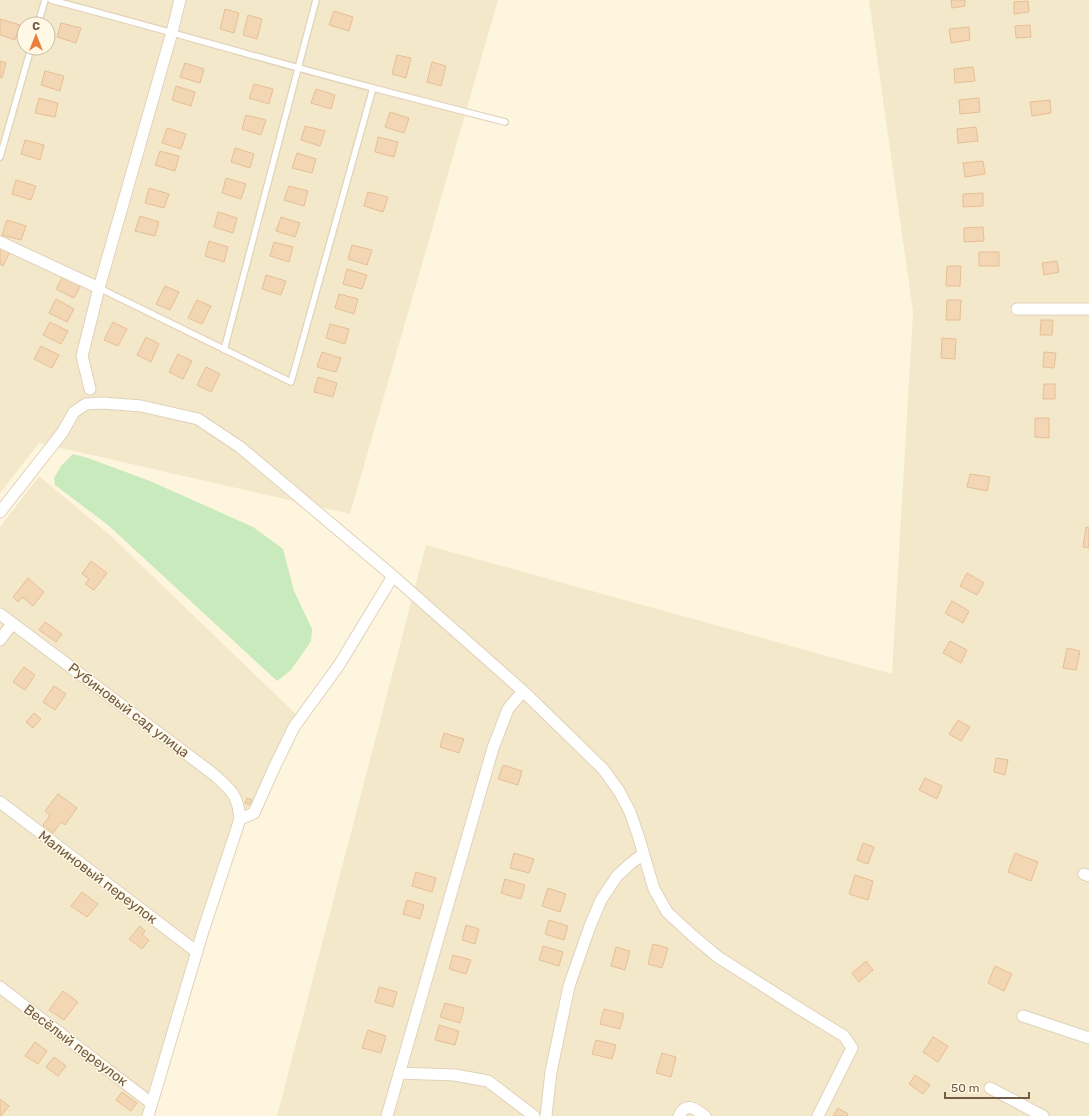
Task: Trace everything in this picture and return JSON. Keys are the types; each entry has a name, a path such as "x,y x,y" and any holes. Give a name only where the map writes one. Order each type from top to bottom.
{"street":[{"path":"90,389 82,356 180,0"},
{"path":"0,242 100,288"},
{"path":"1017,309 1089,309"},
{"path":"0,512 62,433 74,412 86,404 93,403 141,406 198,419 240,447 393,576 523,691 602,769 619,791 630,812 654,889 667,912 718,957 803,1012 844,1036 852,1048 818,1116"},
{"path":"148,1116 197,952 240,819 254,813 294,727 339,665 393,576"},
{"name":"Рубиновый сад улица","path":"0,614 212,773 234,794 240,819"},
{"path":"0,640 12,624"},
{"path":"387,1116 493,748 508,709 523,691"},
{"name":"Малиновый переулок","path":"0,802 197,952"},
{"path":"546,1116 551,1072 569,986 590,926 602,900 617,876 643,854"},
{"name":"Весёлый переулок","path":"0,987 151,1103"},
{"path":"1023,1016 1089,1038"},
{"path":"399,1073 455,1075 488,1081 534,1116"},
{"path":"990,1088 1043,1116"},
{"path":"678,1116 686,1107 694,1109 705,1116"}],"lane":[{"path":"40,16 45,0"},
{"path":"51,0 172,32 297,68 505,122"},
{"path":"224,350 316,0"},
{"path":"0,157 29,56"},
{"path":"100,288 291,382 373,88"}],"shaded area":[{"path":"0,0 498,0 350,514 39,443 0,493"},
{"path":"869,0 1089,0 1089,1116 277,1116 426,545 892,674 913,312"},
{"path":"39,476 111,536 300,718 256,809 240,819 148,1116 0,1116 0,527"}],"green space":[{"path":"73,454 150,481 253,527 283,549 294,591 312,629 311,641 291,670 277,681 108,525 55,485 54,478 61,466"}],"building":[{"path":"951,0 965,0 965,6 952,8"},
{"path":"1028,1 1029,12 1014,14 1014,2"},
{"path":"225,9 239,13 234,33 220,29"},
{"path":"334,11 353,17 349,31 329,25"},
{"path":"248,15 262,19 257,39 243,35"},
{"path":"0,19 16,24 15,40 0,35"},
{"path":"61,23 81,28 76,43 57,37"},
{"path":"1030,25 1031,37 1016,38 1015,26"},
{"path":"969,27 970,40 951,43 949,29"},
{"path":"397,55 411,58 406,78 392,74"},
{"path":"0,61 6,63 2,78 0,77"},
{"path":"432,62 446,66 441,86 427,82"},
{"path":"185,63 204,69 200,83 180,77"},
{"path":"973,67 975,81 955,83 954,69"},
{"path":"45,71 64,76 60,91 41,85"},
{"path":"254,84 273,89 269,104 249,98"},
{"path":"176,86 195,92 191,106 172,100"},
{"path":"316,89 335,95 331,109 311,103"},
{"path":"39,98 58,103 55,117 35,113"},
{"path":"979,98 980,112 960,114 959,100"},
{"path":"1050,100 1051,113 1032,116 1030,102"},
{"path":"390,112 409,118 404,133 385,127"},
{"path":"246,115 266,120 261,135 242,129"},
{"path":"305,126 325,131 320,146 301,140"},
{"path":"976,127 978,141 958,143 957,129"},
{"path":"167,128 186,134 181,149 162,143"},
{"path":"378,137 398,142 394,157 375,152"},
{"path":"25,140 44,145 40,160 21,154"},
{"path":"235,148 254,154 250,168 231,162"},
{"path":"160,151 179,156 175,171 155,165"},
{"path":"297,153 316,159 312,173 292,168"},
{"path":"983,161 985,174 965,177 963,163"},
{"path":"226,178 246,184 241,199 222,193"},
{"path":"16,180 36,186 31,200 12,194"},
{"path":"289,186 308,191 304,206 284,200"},
{"path":"149,188 169,194 164,208 145,203"},
{"path":"368,192 388,197 383,212 364,206"},
{"path":"983,193 983,206 963,207 963,194"},
{"path":"218,212 237,218 233,233 214,227"},
{"path":"140,216 159,222 155,236 135,231"},
{"path":"281,217 300,223 295,237 276,231"},
{"path":"7,220 26,226 21,240 2,235"},
{"path":"983,227 984,241 964,242 964,228"},
{"path":"209,241 228,247 224,262 205,256"},
{"path":"274,242 293,247 289,262 270,256"},
{"path":"352,245 372,250 367,265 348,259"},
{"path":"0,248 10,252 3,266 0,264"},
{"path":"979,252 999,252 999,266 979,266"},
{"path":"1057,261 1059,272 1044,275 1042,263"},
{"path":"947,266 961,266 960,286 946,286"},
{"path":"347,269 367,275 362,289 343,284"},
{"path":"266,275 286,281 281,295 262,289"},
{"path":"63,276 81,285 74,298 56,289"},
{"path":"165,286 179,292 170,310 156,304"},
{"path":"339,294 358,299 354,314 335,308"},
{"path":"56,299 74,309 67,322 49,313"},
{"path":"197,300 211,306 202,324 188,318"},
{"path":"947,300 961,300 960,320 946,320"},
{"path":"1041,320 1053,320 1052,335 1040,335"},
{"path":"50,322 68,331 61,344 43,335"},
{"path":"113,322 127,329 118,346 104,340"},
{"path":"330,324 349,329 345,344 326,338"},
{"path":"146,337 159,344 151,362 137,355"},
{"path":"942,338 956,339 955,359 941,358"},
{"path":"41,346 59,355 52,368 34,359"},
{"path":"322,352 341,358 336,372 317,367"},
{"path":"1044,352 1056,353 1054,368 1043,367"},
{"path":"178,354 192,361 183,379 169,372"},
{"path":"206,367 220,374 211,392 197,385"},
{"path":"318,377 337,383 333,397 314,392"},
{"path":"1044,384 1055,384 1055,399 1043,399"},
{"path":"1035,418 1049,418 1049,438 1035,437"},
{"path":"970,474 990,477 987,491 967,487"},
{"path":"1086,527 1089,528 1089,548 1083,547"},
{"path":"91,561 107,573 94,590 85,584 89,579 82,574"},
{"path":"967,573 984,583 977,595 960,586"},
{"path":"28,578 44,592 33,606 22,597 18,602 13,597"},
{"path":"952,601 969,611 963,623 945,613"},
{"path":"45,622 62,634 56,642 39,630"},
{"path":"950,641 967,650 961,663 943,653"},
{"path":"1067,648 1080,651 1076,670 1063,668"},
{"path":"24,667 35,675 25,690 13,682"},
{"path":"54,686 66,694 55,710 43,702"},
{"path":"34,713 41,719 33,728 26,722"},
{"path":"958,720 970,727 961,741 949,734"},
{"path":"444,733 464,739 459,753 440,747"},
{"path":"996,758 1008,760 1005,775 994,772"},
{"path":"503,765 522,771 518,785 498,779"},
{"path":"925,778 942,786 937,799 919,790"},
{"path":"58,794 77,808 65,825 61,822 53,833 43,825 50,815 45,811"},
{"path":"247,798 252,800 249,805 245,803"},
{"path":"863,843 874,847 868,864 857,860"},
{"path":"514,853 534,859 529,873 510,868"},
{"path":"1015,853 1038,862 1031,881 1008,872"},
{"path":"416,872 436,878 432,892 412,886"},
{"path":"855,875 873,881 868,900 849,894"},
{"path":"505,879 525,885 521,899 501,893"},
{"path":"548,888 566,894 560,912 542,906"},
{"path":"82,892 98,904 87,917 71,906"},
{"path":"407,900 424,905 420,919 403,914"},
{"path":"549,920 568,926 564,940 545,934"},
{"path":"466,925 479,929 475,944 462,940"},
{"path":"140,926 145,931 142,935 149,940 142,949 129,939"},
{"path":"653,944 668,948 662,968 648,964"},
{"path":"543,946 563,952 559,966 539,960"},
{"path":"616,947 630,951 625,970 611,966"},
{"path":"453,955 471,960 466,974 449,969"},
{"path":"866,961 873,970 859,982 852,973"},
{"path":"995,966 1012,974 1004,991 988,983"},
{"path":"379,987 397,992 393,1007 375,1002"},
{"path":"63,991 78,1002 64,1020 49,1010"},
{"path":"445,1003 464,1008 460,1023 440,1017"},
{"path":"604,1009 624,1014 620,1029 600,1024"},
{"path":"439,1025 459,1031 455,1045 435,1040"},
{"path":"368,1030 386,1036 381,1053 362,1048"},
{"path":"933,1037 948,1046 938,1062 923,1052"},
{"path":"596,1040 616,1045 612,1059 592,1054"},
{"path":"35,1042 47,1051 38,1064 25,1056"},
{"path":"662,1053 676,1057 671,1077 656,1073"},
{"path":"54,1057 66,1066 58,1076 46,1067"},
{"path":"915,1075 930,1085 923,1094 909,1084"},
{"path":"122,1092 137,1103 131,1111 116,1100"},
{"path":"0,1099 9,1106 1,1116 0,1116"},
{"path":"838,1108 848,1114 847,1116 833,1116"}]}
